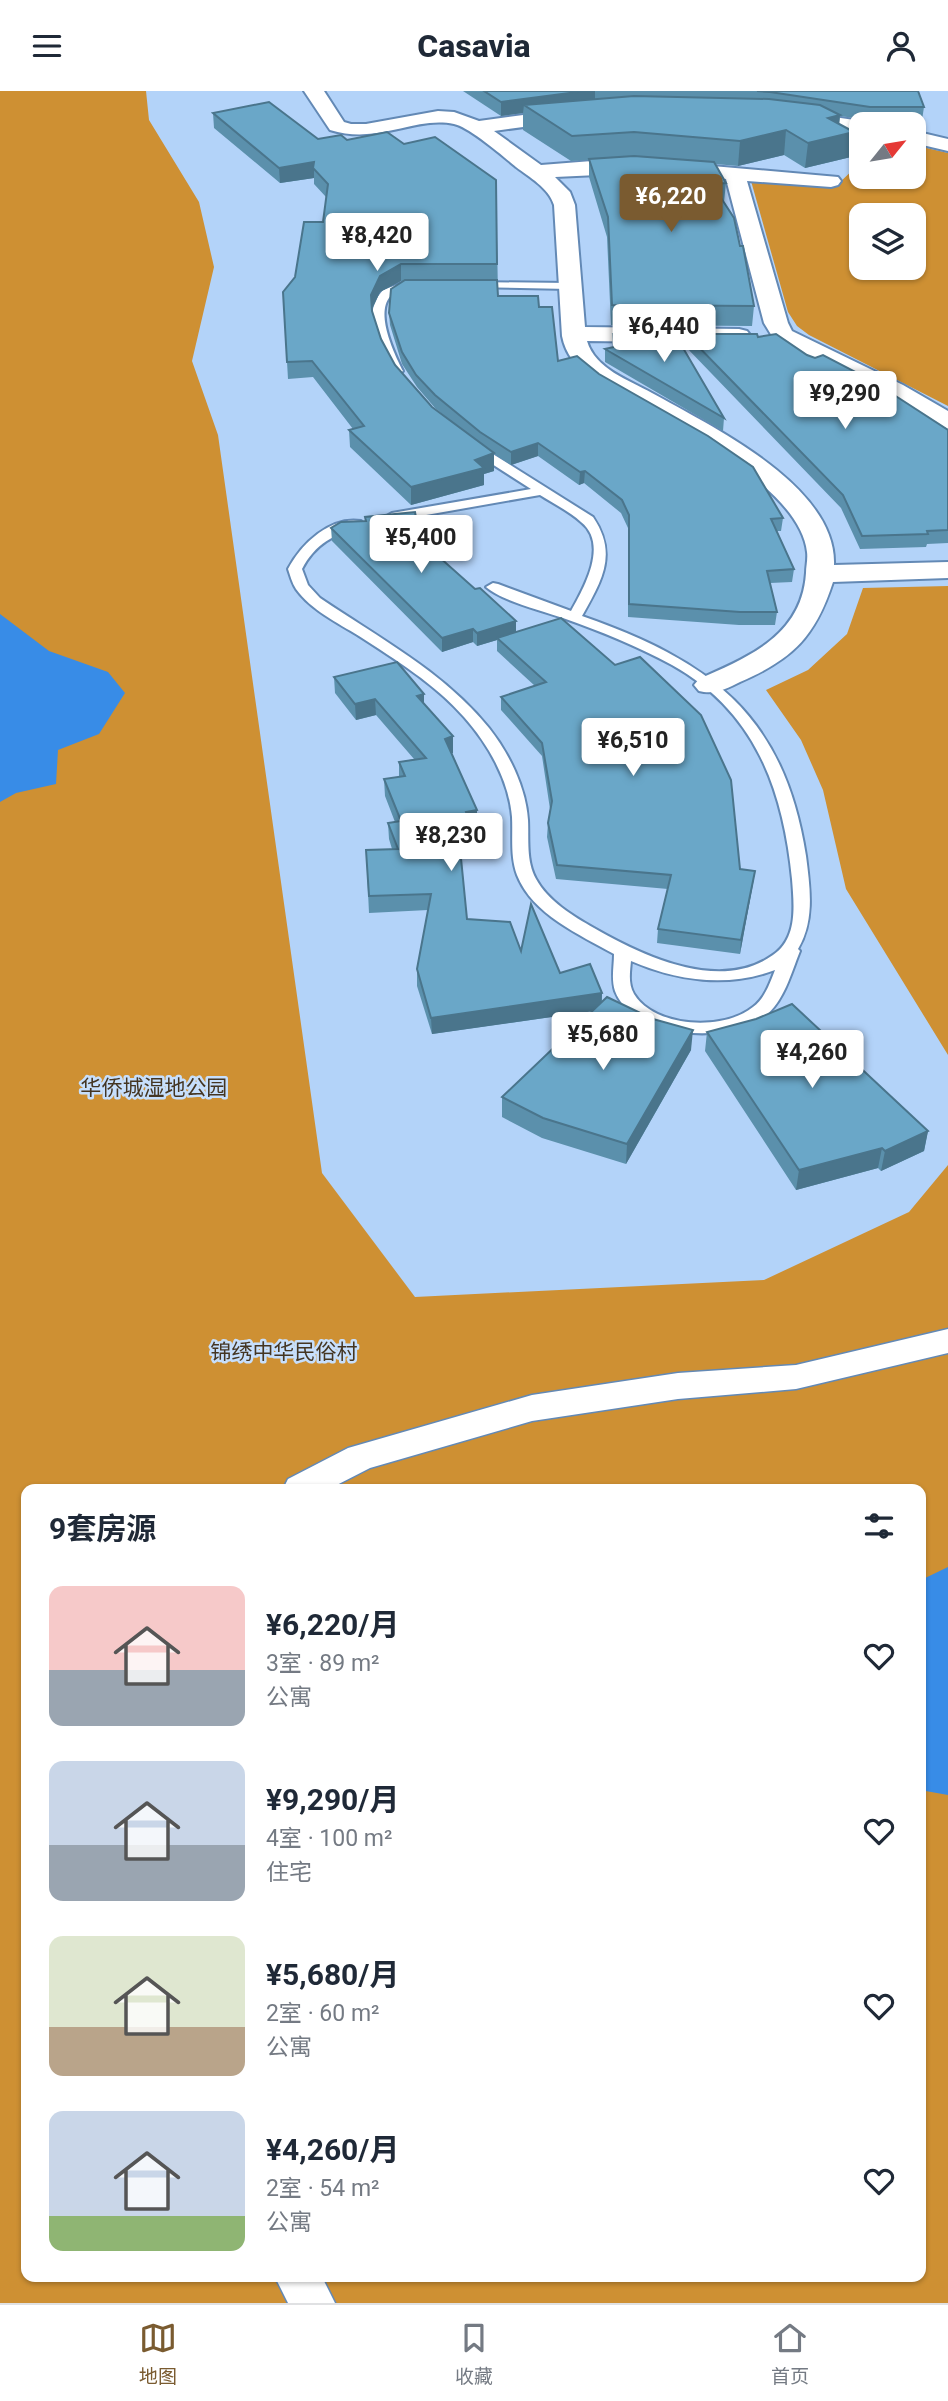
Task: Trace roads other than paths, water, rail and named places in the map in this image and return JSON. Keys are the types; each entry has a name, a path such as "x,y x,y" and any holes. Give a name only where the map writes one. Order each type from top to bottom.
{"street":[{"path":"314,91 337,126 342,129 450,118 465,121 535,173 563,198 569,286 579,352 601,373 730,449 779,484 796,501 820,547 821,574 812,607 796,635 768,658 709,685"},
{"path":"474,128 600,112"},
{"path":"765,114 849,125"},
{"path":"926,140 948,145"},
{"path":"535,173 611,166 659,168"},
{"path":"697,171 831,181"},
{"path":"735,174 776,323 783,336"},
{"path":"575,334 783,336 894,390 948,421"},
{"path":"821,574 948,570"},
{"path":"309,1484 360,1457 532,1408 678,1386 796,1377 948,1341"},
{"path":"300,2282 313,2303"}],"lane":[{"path":"407,387 389,356 381,333 379,313 382,297 389,290 402,286 431,284"},
{"path":"458,284 569,286"},
{"path":"461,438 588,520 601,540 598,567 574,618"},
{"path":"540,491 337,529 314,539 303,552 295,569 301,586 315,601 408,662 466,710 500,757 512,782 519,809 527,881 564,916 623,952 681,973 712,976 756,970 777,961 793,948"},
{"path":"493,587 653,647 709,685 733,707 761,744 784,790 804,914 771,999 760,1011 746,1021 725,1027 702,1028 677,1025 638,1010 626,998 621,986 623,952"}],"water":[{"path":"0,614 49,651 108,672 125,693 99,734 58,750 56,784 16,793 0,802"},
{"path":"948,1567 948,1795 926,1791 926,1578"}],"park label":[{"name":"华侨城湿地公园","path":"154,1088"},
{"name":"锦绣中华民俗村","path":"284,1352"}]}
